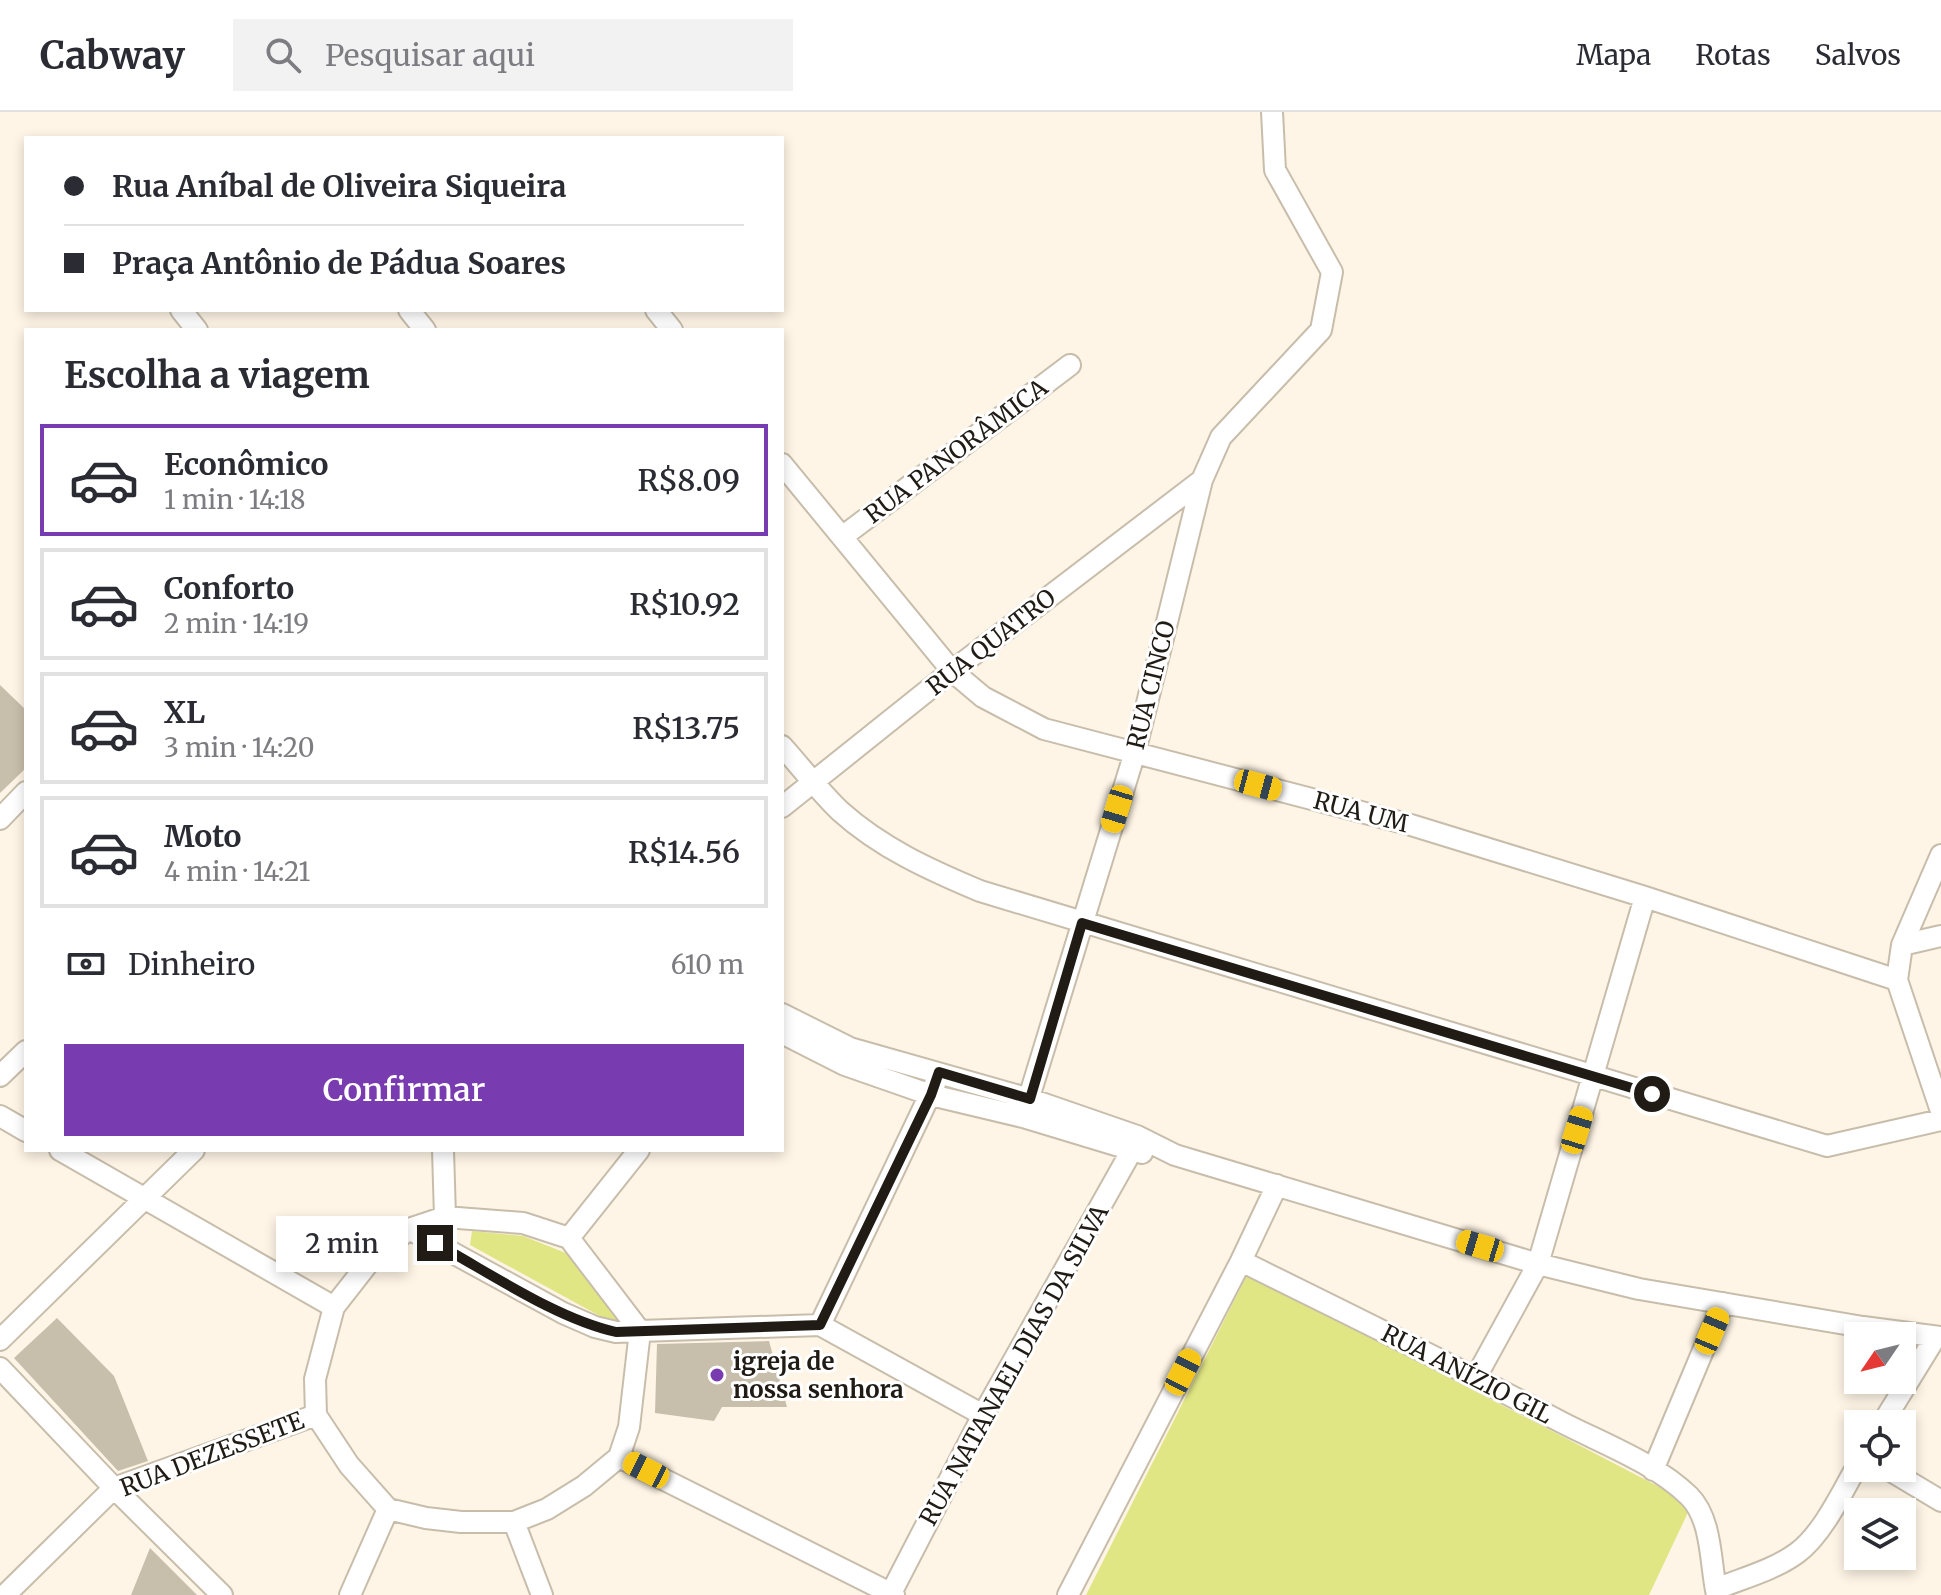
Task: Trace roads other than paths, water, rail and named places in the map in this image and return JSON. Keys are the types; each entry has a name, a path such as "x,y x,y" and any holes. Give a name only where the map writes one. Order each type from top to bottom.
{"street":[{"name":"RUA CINCO","path":"1026,1108 1135,752 1202,480 1221,437 1321,330 1332,272 1275,170 1272,112"},
{"path":"183,312 195,328"},
{"path":"411,312 423,328"},
{"path":"658,312 670,328"},
{"name":"RUA PANORÂMICA","path":"842,537 1070,365"},
{"name":"RUA UM","path":"784,466 952,671 983,697 1044,729 1411,825 1645,897 1897,980"},
{"name":"RUA QUATRO","path":"784,805 952,671 1202,480"},
{"path":"784,748 839,810 871,836 922,866 980,891 1827,1146 1941,1120"},
{"path":"0,819 24,794"},
{"path":"1941,855 1902,945 1897,980 1941,1111"},
{"path":"1476,1377 1538,1264 1645,897"},
{"path":"1902,945 1941,936"},
{"path":"784,1015 850,1048 939,1072 1026,1108 1134,1143 1157,1157 1175,1155 1538,1264 1639,1289 1938,1337 1891,1410"},
{"path":"784,1034 845,1065 931,1095 1026,1108"},
{"path":"0,1076 24,1053"},
{"path":"820,1325 931,1095 939,1072"},
{"path":"0,1116 24,1130"},
{"name":"RUA NATANAEL DIAS DA SILVA","path":"892,1595 983,1415 1134,1143"},
{"path":"64,1152 334,1307"},
{"path":"0,1340 192,1152"},
{"path":"443,1152 445,1217"},
{"path":"569,1238 637,1152"},
{"path":"1068,1595 1241,1261 1277,1185"},
{"path":"445,1217 523,1223 569,1238 640,1331 629,1427 619,1457 584,1486 547,1509 514,1522 461,1522 388,1509 349,1465 316,1415 315,1379 334,1307 370,1261 409,1229 445,1217"},
{"path":"409,1229 584,1323 616,1332 820,1325 983,1415"},
{"name":"RUA ANÍZIO GIL","path":"1241,1261 1476,1377 1653,1470 1689,1496 1696,1505 1706,1529 1717,1592"},
{"path":"1653,1470 1723,1303"},
{"path":"0,1368 222,1595"},
{"name":"RUA DEZESSETE","path":"4,1592 114,1488 316,1415"},
{"path":"619,1457 892,1595"},
{"path":"1717,1592 1800,1551 1832,1509 1848,1482"},
{"path":"1909,1482 1941,1501"},
{"path":"350,1595 388,1509"},
{"path":"514,1522 542,1595"}],"place":[{"name":"igreja de nossa senhora","path":"717,1375"}]}
